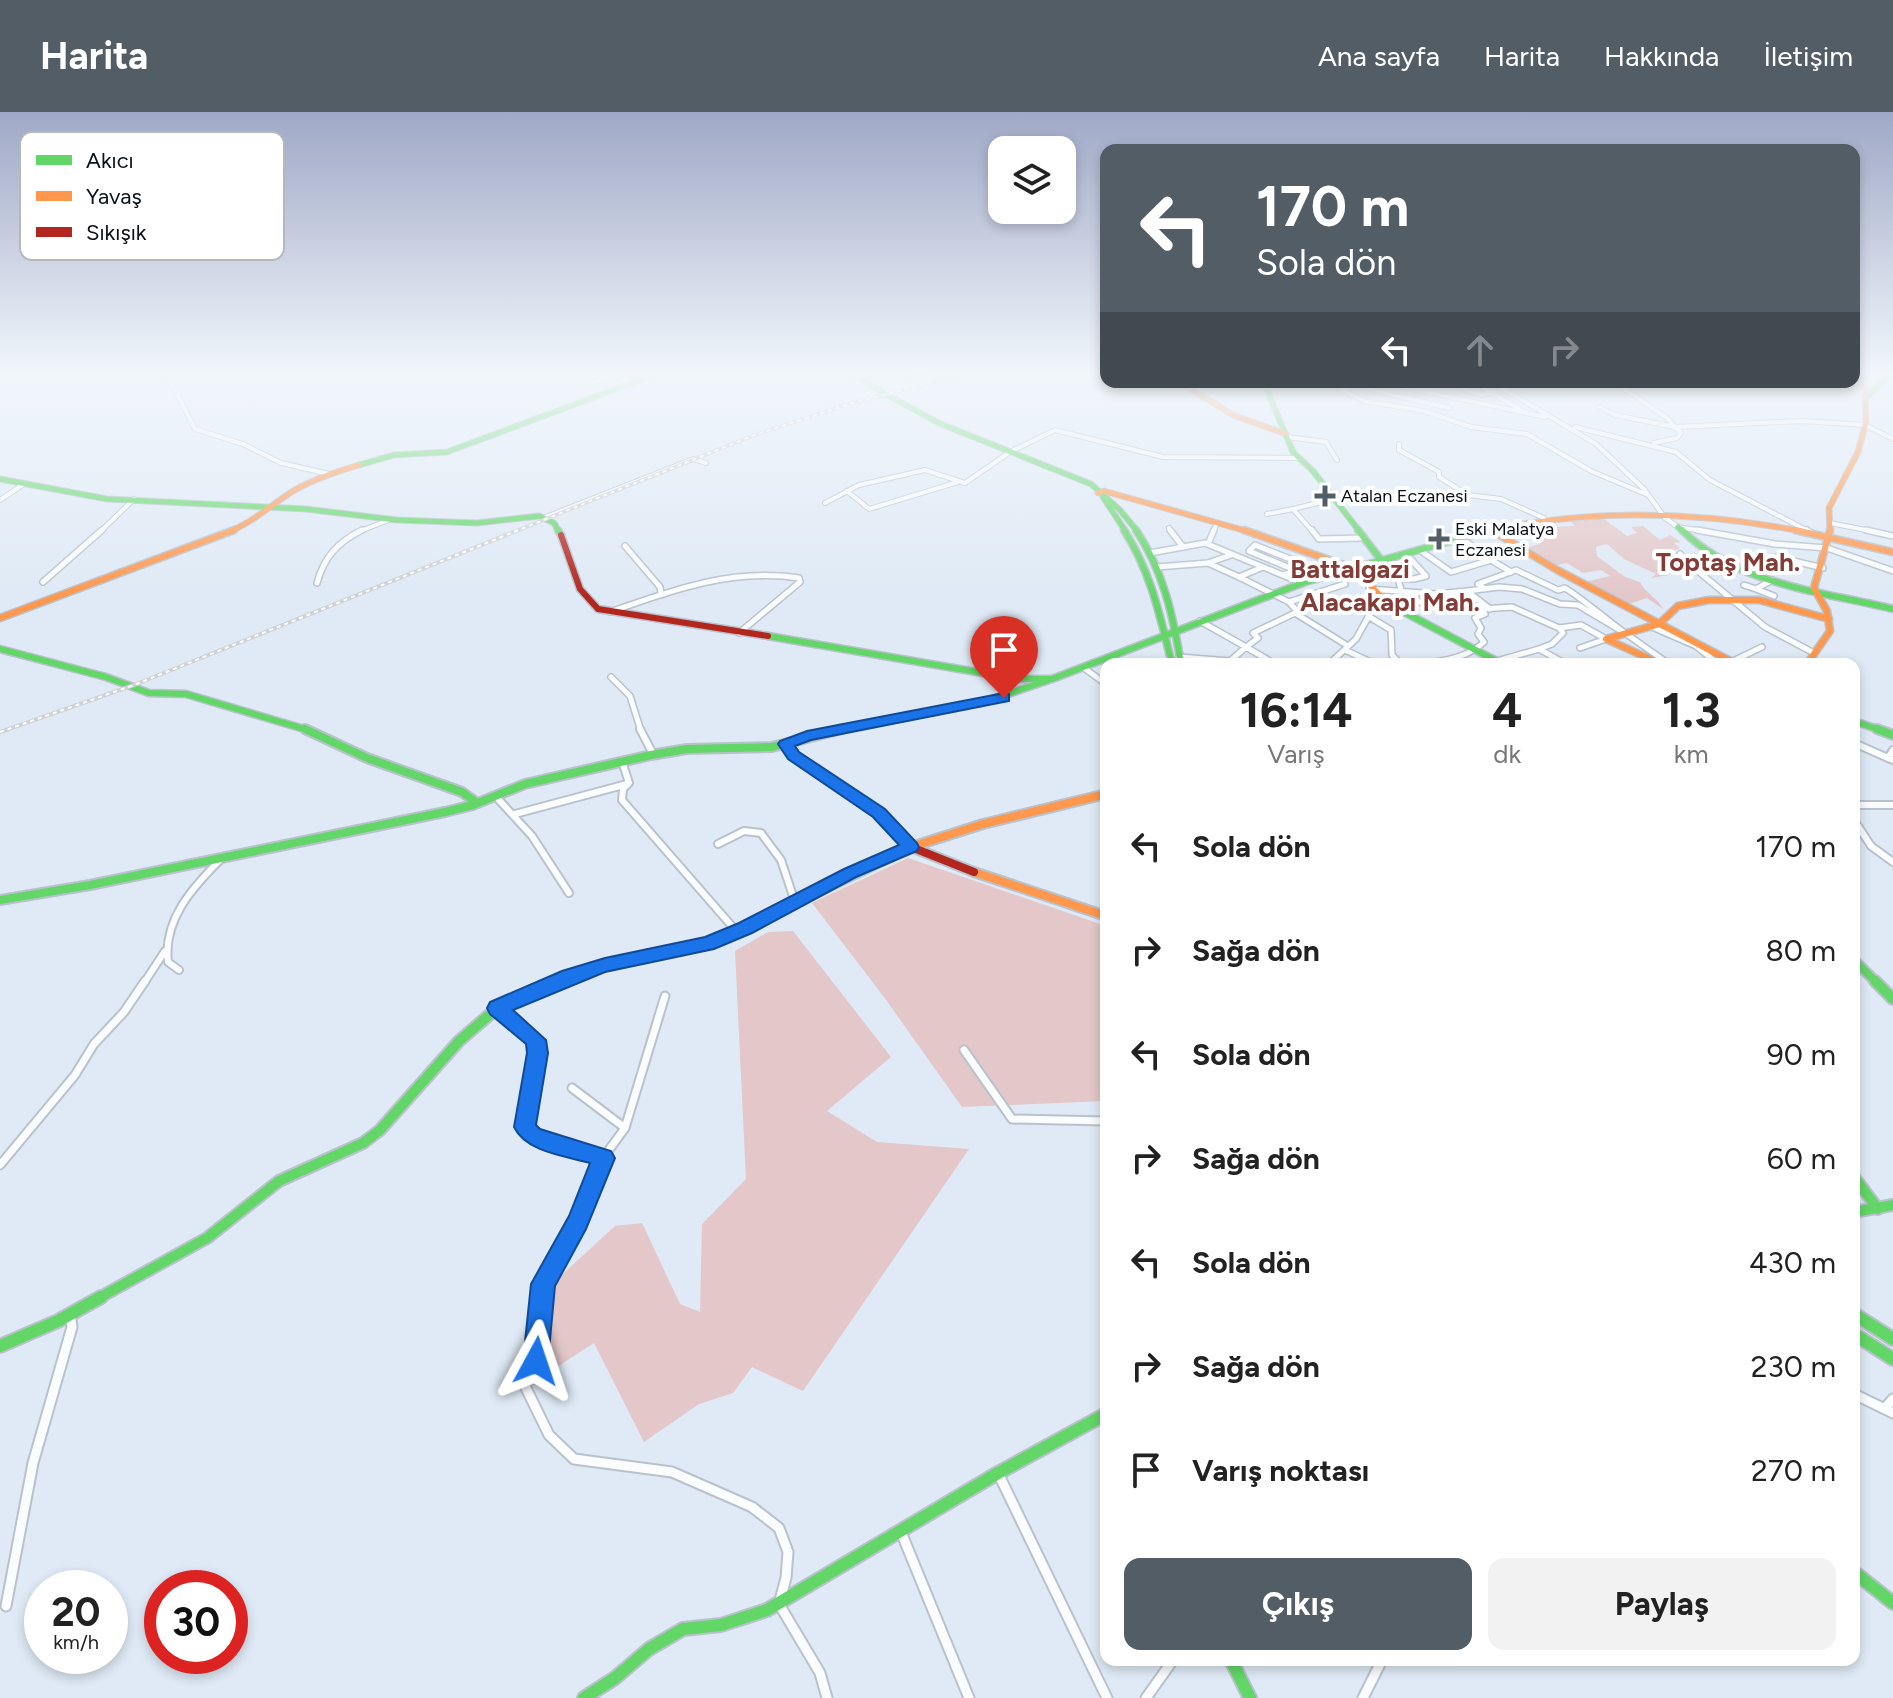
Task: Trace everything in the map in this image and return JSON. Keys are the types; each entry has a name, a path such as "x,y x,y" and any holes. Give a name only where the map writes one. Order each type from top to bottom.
{"street":[{"path":"249,448 281,463 329,474"},
{"path":"0,618 240,528 295,490 329,474 394,455 447,452 458,448"},
{"path":"996,448 1101,492 1265,538 1358,573 1398,578 1426,576 1407,555"},
{"path":"847,491 869,509 956,482 969,481 1019,448"},
{"path":"1127,448 1163,457 1299,458"},
{"path":"1294,448 1381,560"},
{"path":"1330,448 1337,460"},
{"path":"1399,448 1408,457 1439,472 1439,477 1468,495 1501,499 1544,518"},
{"path":"1551,448 1591,471 1648,495"},
{"path":"1600,448 1648,495 1665,518 1704,551 1728,564 1772,580 1893,609"},
{"path":"1661,448 1676,452 1710,480 1816,536"},
{"path":"1811,658 1829,636 1829,619 1814,588 1823,568 1830,538 1829,508 1839,499 1841,481 1859,448"},
{"path":"0,479 134,499 344,511 392,519 502,522 546,517 693,459 706,463"},
{"path":"825,503 847,491 925,470 956,482"},
{"path":"0,500 24,484"},
{"path":"1101,492 1120,509 1157,567 1178,633 1180,658"},
{"path":"1101,492 1142,558 1171,658"},
{"path":"43,582 83,549 134,499"},
{"path":"1267,514 1334,499"},
{"path":"1293,509 1319,539 1362,538"},
{"path":"546,517 570,557 581,593 588,604 610,612 858,650 1018,679 1052,679"},
{"path":"1110,658 1302,583 1358,573 1381,560 1544,518 1665,518 1830,538 1893,552"},
{"path":"317,583 327,556 339,544 355,532 392,519"},
{"path":"1208,544 1217,523"},
{"path":"1830,523 1893,536"},
{"path":"1678,527 1775,544 1827,548 1893,571"},
{"path":"1169,528 1183,547"},
{"path":"1490,530 1696,646 1711,658"},
{"path":"1265,538 1249,551 1297,571"},
{"path":"1461,538 1511,572"},
{"path":"1150,553 1208,544 1302,583"},
{"path":"1255,545 1313,568"},
{"path":"625,546 660,587 661,594"},
{"path":"1421,551 1451,572 1491,560"},
{"path":"1157,567 1208,563 1232,554"},
{"path":"1680,554 1765,627 1814,653"},
{"path":"1777,557 1823,568"},
{"path":"1283,575 1330,561"},
{"path":"1208,563 1289,602 1298,612 1253,633 1258,638 1233,658"},
{"path":"1692,566 1728,564"},
{"path":"1239,577 1263,567"},
{"path":"1484,588 1478,584 1516,570 1558,590 1565,588 1660,658"},
{"path":"1358,573 1369,589 1390,603 1433,630 1491,658"},
{"path":"610,612 693,583 734,577 799,578 800,582 739,633"},
{"path":"1398,578 1402,595"},
{"path":"1756,589 1772,580"},
{"path":"1289,602 1345,584"},
{"path":"1744,585 1774,596"},
{"path":"1335,658 1362,631 1368,616 1402,595 1507,587 1528,590 1568,607 1578,605 1625,633"},
{"path":"1369,589 1437,606 1481,609 1512,607 1559,628 1563,633 1558,640 1511,658"},
{"path":"1467,591 1490,609"},
{"path":"1580,648 1655,625 1678,606 1709,600 1759,600 1829,619"},
{"path":"1459,658 1476,651 1484,642 1478,634 1481,628 1475,618 1485,614 1481,609"},
{"path":"1295,613 1364,658"},
{"path":"1368,616 1391,630 1392,655 1395,658"},
{"path":"1174,620 1181,623 1200,621 1265,658"},
{"path":"1559,628 1581,625 1648,658"},
{"path":"1655,625 1724,658"},
{"path":"1743,658 1762,647"},
{"path":"0,649 106,677 149,693 186,694 280,721 319,734 367,758 462,792 477,803"},
{"path":"1539,649 1555,658"},
{"path":"0,900 304,843 477,803 525,784 653,754 785,744 807,736 981,703 1019,693 1100,662"},
{"path":"1084,668 1100,680"},
{"path":"611,677 630,696 642,735 653,754"},
{"path":"1860,723 1893,735"},
{"path":"785,744 794,756 879,813 911,847 949,864 1100,914"},
{"path":"1860,746 1890,759 1893,750"},
{"path":"622,761 628,784"},
{"path":"515,814 628,784"},
{"path":"628,784 623,789 622,800 737,932"},
{"path":"0,1346 70,1314 207,1238 279,1181 363,1143 380,1130 459,1041 497,1008 569,976 605,965 708,944 850,873 911,847 1000,819 1100,795"},
{"path":"499,800 515,814 569,893"},
{"path":"1860,805 1893,805"},
{"path":"718,844 750,829 756,830 781,855 795,902"},
{"path":"1860,829 1871,846 1893,862"},
{"path":"0,1165 75,1075 94,1044 124,1012 165,951 181,905 222,857"},
{"path":"165,951 168,962 179,970"},
{"path":"1860,972 1893,999"},
{"path":"665,996 625,1128 603,1158 578,1221 543,1284 536,1361 525,1386 549,1435 574,1459 672,1472 752,1507 779,1528 788,1552 786,1578 779,1604 820,1673 827,1698"},
{"path":"497,1008 535,1040 537,1053 525,1127 533,1136 603,1158"},
{"path":"964,1050 1012,1119 1100,1121"},
{"path":"572,1088 625,1128"},
{"path":"1860,1185 1878,1209"},
{"path":"1860,1211 1893,1205"},
{"path":"6,1606 33,1463 72,1327 70,1314"},
{"path":"1860,1318 1893,1339"},
{"path":"1860,1338 1893,1359"},
{"path":"1860,1397 1889,1411 1893,1399"},
{"path":"584,1698 615,1678 649,1649 683,1629 721,1625 779,1604 998,1473 1100,1417"},
{"path":"998,1473 1107,1698"},
{"path":"901,1532 969,1698"},
{"path":"1860,1577 1893,1603"},
{"path":"1146,1698 1169,1666"},
{"path":"1234,1666 1250,1698"},
{"path":"1363,1698 1379,1666"}],"shaded area":[{"path":"1568,519 1604,519 1627,536 1637,533 1631,527 1643,526 1660,540 1670,535 1681,542 1674,543 1680,548 1673,551 1682,564 1667,557 1659,560 1666,566 1662,571 1669,575 1651,578 1656,574 1624,559 1607,544 1596,547 1597,556 1625,577 1640,582 1663,609 1647,598 1629,604 1585,582 1610,576 1601,570 1583,573 1567,563 1557,565 1529,547 1540,544 1533,539 1556,533 1554,527 1575,526"},
{"path":"908,858 1100,924 1100,1101 962,1107 812,903"},
{"path":"793,931 891,1057 827,1111 877,1142 969,1149 803,1391 752,1367 733,1393 699,1404 644,1442 594,1343 543,1376 553,1283 615,1226 642,1223 680,1304 700,1312 702,1224 746,1179 735,951 768,932"}],"railway":[{"path":"0,732 134,685 722,448"}],"traffic: fast":[{"path":"359,465 394,455 447,452 458,448"},
{"path":"1001,448 1091,484 1133,525 1153,558 1168,595 1180,658"},
{"path":"1291,448 1313,471 1381,560"},
{"path":"0,479 107,499 306,509 397,520 477,523 539,516 554,523 561,535"},
{"path":"1103,497 1142,558 1152,584 1170,658"},
{"path":"1678,527 1705,552 1749,573 1893,609"},
{"path":"1107,658 1305,582 1486,531"},
{"path":"1387,603 1490,658"},
{"path":"768,636 1018,679 1052,679 1100,661"},
{"path":"0,649 106,677 149,693 186,694 280,721 319,734 367,758 462,792 477,803"},
{"path":"0,900 90,885 445,812 473,805 525,784 651,755 687,749 772,747 807,736 981,703 1049,680"},
{"path":"1860,723 1893,735"},
{"path":"0,1346 58,1321 207,1238 279,1181 363,1143 380,1130 459,1041 502,1004 605,965 646,957"},
{"path":"1860,966 1893,999"},
{"path":"1860,1185 1878,1209"},
{"path":"1860,1211 1893,1205"},
{"path":"1860,1318 1893,1339"},
{"path":"1860,1338 1893,1359"},
{"path":"584,1698 615,1678 649,1649 683,1629 721,1625 767,1610 998,1473 1100,1417"},
{"path":"1860,1577 1893,1603"},
{"path":"1234,1666 1250,1698"}],"traffic: slow":[{"path":"1811,658 1830,631 1827,611 1814,588 1830,538 1829,508 1859,448"},
{"path":"0,618 240,528 295,490 329,474 359,465"},
{"path":"1098,493 1104,491 1226,524 1355,569 1387,603"},
{"path":"1486,531 1584,515 1636,514 1743,522 1796,530 1893,552"},
{"path":"1490,530 1559,571 1725,658"},
{"path":"1648,658 1606,639 1659,624 1678,606 1709,600 1759,600 1829,619"},
{"path":"646,957 711,943 911,847 983,824 1100,795"},
{"path":"974,872 1100,914"}],"traffic: jam":[{"path":"561,535 580,589 598,609 768,636"},
{"path":"785,744 794,756 879,813 911,847 974,872"}],"place":[{"name":"Atalan Eczanesi","path":"1325,496"},
{"name":"Eski Malatya Eczanesi","path":"1439,539"}],"district":[{"name":"Toptaş Mah.","path":"1728,562"},
{"name":"Battalgazi","path":"1350,569"},
{"name":"Alacakapı Mah.","path":"1390,602"}],"route":[{"path":"536,1361 543,1284 578,1221 603,1158 533,1136 525,1127 537,1053 535,1040 497,1008 569,976 605,965 708,944 746,928 850,873 911,847 879,813 794,756 785,744 807,736 1004,698"}]}
